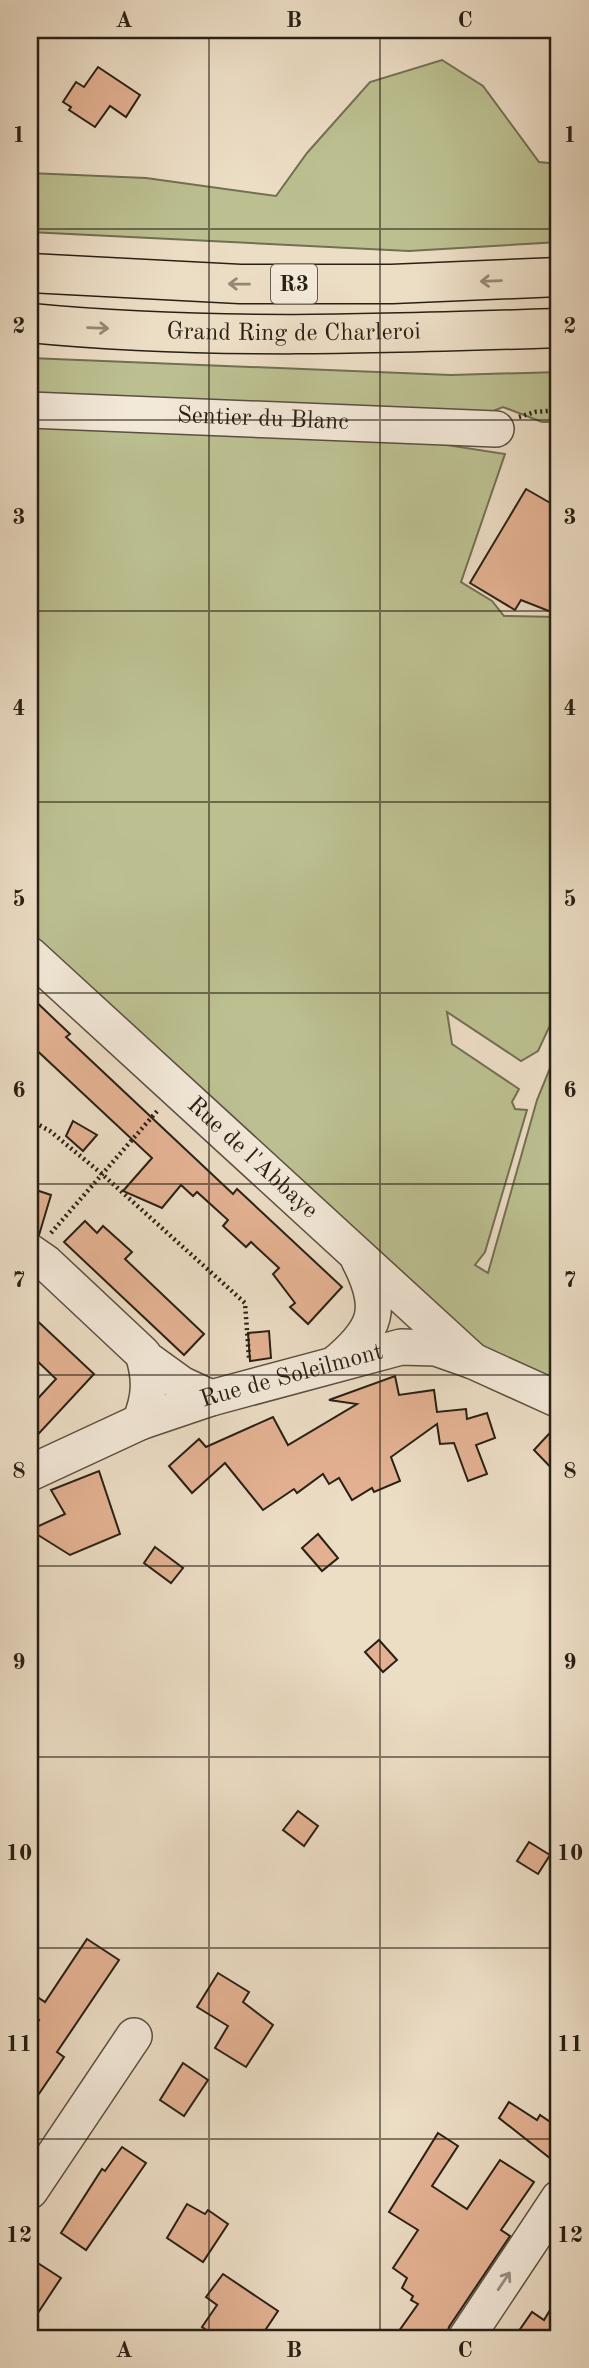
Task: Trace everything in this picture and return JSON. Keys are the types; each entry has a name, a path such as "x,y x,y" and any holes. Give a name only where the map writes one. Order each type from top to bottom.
{"highway":[{"name":"Grand Ring de Charleroi","path":"30,273 240,284 392,284 559,277"},
{"name":"Grand Ring de Charleroi","path":"30,323 233,333 397,333 559,328"}],"street":[{"name":"Sentier du Blanc","path":"30,410 496,429"},
{"name":"Rue de l'Abbaye","path":"30,955 473,1361"},
{"path":"335,1364 356,1347 376,1309 372,1284 356,1254"},
{"path":"36,1256 145,1358 181,1384 211,1398"},
{"name":"Rue de Soleilmont","path":"30,1473 140,1422 211,1398 401,1347 436,1348 473,1361 559,1400"},
{"path":"140,1422 149,1401 149,1373 145,1358"},
{"path":"30,2191 134,2036"},
{"path":"466,2338 559,2198"}],"path":[{"path":"496,429 535,412 559,410"},
{"path":"36,1256 43,1242 177,1089"},
{"path":"30,1119 50,1131 102,1174 245,1303 251,1387"}],"green space":[{"path":"442,60 483,86 539,162 559,164 559,242 409,251 30,232 30,173 146,178 276,196 307,153 370,82"},
{"path":"30,358 451,375 559,372 559,422 542,422 503,407 480,416 30,397"},
{"path":"30,426 434,443 505,454 461,582 492,601 504,616 559,617 559,1006 538,1051 521,1061 447,1012 452,1044 519,1089 512,1102 515,1109 527,1110 485,1252 475,1265 488,1273 537,1100 559,1046 559,1391 486,1356 30,941"}],"building":[{"path":"98,67 140,95 126,117 110,106 95,127 69,110 71,107 63,102 76,82 84,87"},
{"path":"526,489 559,508 559,615 521,600 515,610 470,583"},
{"path":"30,996 70,1034 66,1037 233,1194 237,1189 342,1287 308,1324 290,1307 295,1303 273,1274 279,1268 251,1242 246,1247 223,1226 228,1220 197,1192 193,1196 181,1185 162,1208 123,1191 152,1158 30,1044"},
{"path":"73,1121 97,1135 83,1151 66,1136"},
{"path":"30,1188 51,1195 39,1235 30,1232"},
{"path":"85,1221 97,1233 103,1226 132,1252 125,1259 204,1334 184,1355 64,1242"},
{"path":"30,1314 94,1374 30,1443 30,1407 56,1379 30,1354"},
{"path":"269,1331 271,1358 250,1361 248,1333"},
{"path":"395,1376 399,1395 434,1390 437,1412 466,1409 467,1419 487,1413 495,1438 476,1445 487,1474 468,1481 454,1443 440,1444 437,1424 391,1457 400,1481 374,1492 372,1488 352,1500 339,1478 329,1484 323,1474 297,1493 294,1489 263,1510 225,1463 192,1493 169,1466 199,1439 206,1447 273,1417 288,1445 357,1404 329,1400"},
{"path":"559,1423 559,1476 534,1450"},
{"path":"99,1471 120,1534 70,1555 30,1530 65,1514 51,1490"},
{"path":"318,1534 338,1558 322,1571 302,1548"},
{"path":"155,1547 183,1568 171,1583 144,1563"},
{"path":"379,1640 397,1660 383,1672 365,1652"},
{"path":"298,1811 318,1826 304,1846 283,1830"},
{"path":"529,1842 550,1855 538,1874 517,1861"},
{"path":"87,1939 119,1960 57,2052 64,2057 30,2107 30,2034 39,2020 30,2014 30,1992 45,2002"},
{"path":"218,1973 249,1992 243,2002 273,2025 246,2067 215,2048 228,2026 197,2007"},
{"path":"183,2063 208,2080 184,2116 160,2100"},
{"path":"509,2102 537,2120 540,2115 559,2128 559,2146 551,2159 499,2118"},
{"path":"438,2133 458,2146 432,2186 467,2209 500,2160 534,2182 501,2230 510,2236 449,2327 446,2338 394,2338 418,2304 411,2300 413,2296 402,2288 407,2278 393,2268 418,2230 389,2212"},
{"path":"122,2147 146,2163 86,2250 61,2233 102,2169 105,2171"},
{"path":"187,2204 205,2214 208,2210 228,2224 203,2262 167,2238"},
{"path":"30,2258 61,2278 30,2325"},
{"path":"223,2274 278,2311 260,2338 218,2338 202,2327 217,2305 206,2297"},
{"path":"559,2295 559,2338 514,2338 532,2312 544,2320"}]}
